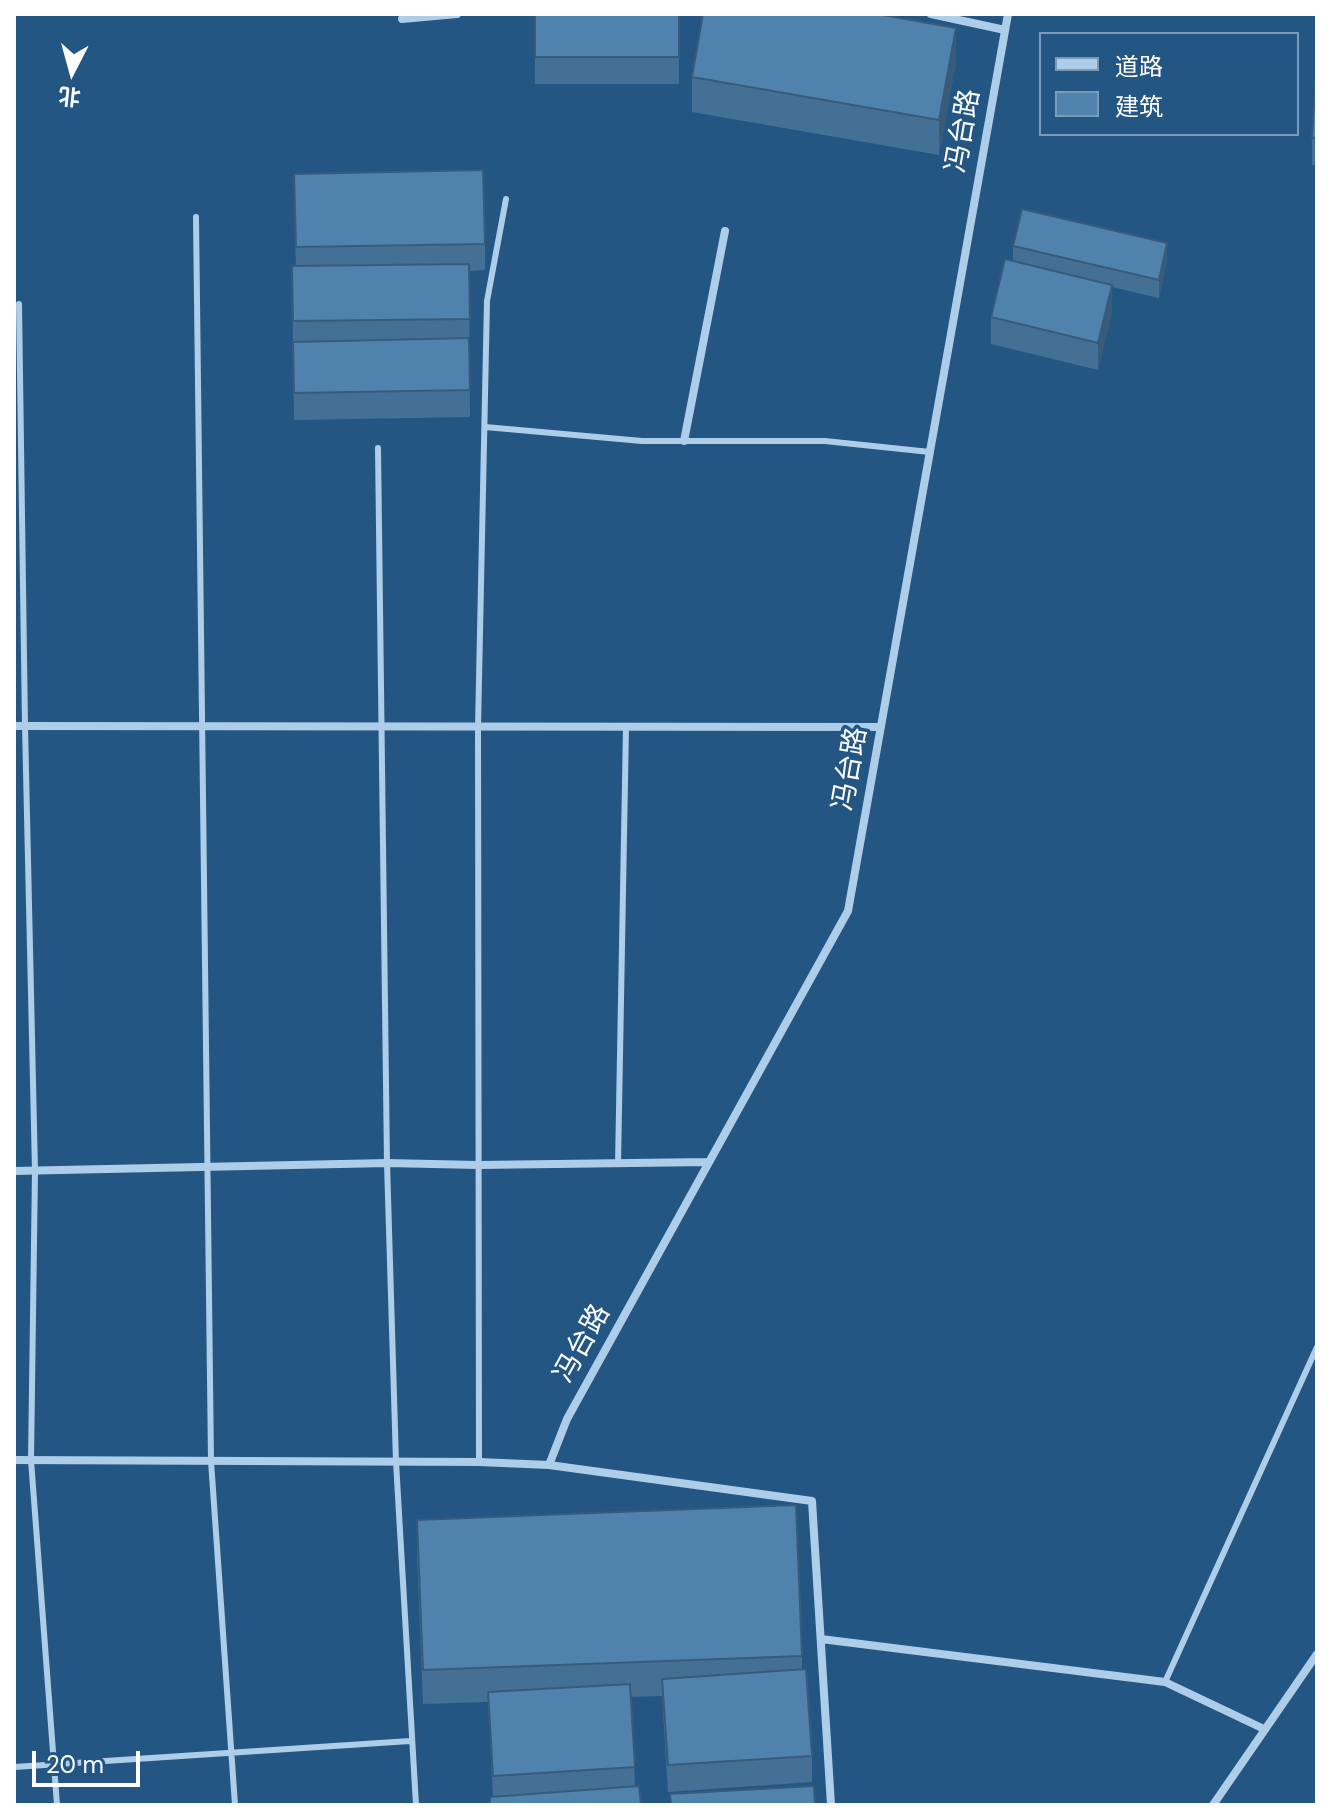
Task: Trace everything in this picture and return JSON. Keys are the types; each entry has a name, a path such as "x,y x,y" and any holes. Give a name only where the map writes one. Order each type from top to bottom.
{"street":[{"path":"402,19 457,14"},
{"path":"931,14 1005,30"},
{"name":"冯台路","path":"549,1465 567,1419 848,911 1008,14"},
{"path":"684,441 725,231"},
{"path":"14,726 881,727"},
{"path":"14,1171 387,1163 709,1162"},
{"path":"14,1460 549,1465 812,1501 831,1805"},
{"path":"821,1639 1165,1682 1264,1729"},
{"path":"1213,1805 1317,1654"}],"lane":[{"path":"479,1462 478,727 487,301 506,199"},
{"path":"196,217 211,1461 235,1805"},
{"path":"19,304 35,1171 31,1460 57,1805"},
{"path":"485,427 642,441 825,441 930,452"},
{"path":"378,448 387,1163 396,1462 416,1805"},
{"path":"618,1164 626,727"},
{"path":"1165,1682 1317,1347"},
{"path":"14,1767 410,1741"}],"building":[{"path":"535,14 679,14 679,57 535,57"},
{"path":"703,14 877,14 956,28 939,120 692,77"},
{"path":"1317,58 1317,138 1312,138"},
{"path":"483,170 485,244 296,247 294,174"},
{"path":"1022,209 1167,243 1159,280 1013,246"},
{"path":"1005,259 1112,285 1098,343 991,317"},
{"path":"469,264 470,319 293,321 292,266"},
{"path":"469,338 470,390 294,393 293,342"},
{"path":"796,1505 802,1656 423,1670 417,1520"},
{"path":"806,1669 812,1756 668,1765 662,1679"},
{"path":"630,1684 635,1767 493,1776 488,1692"},
{"path":"639,1786 641,1805 490,1805 490,1797"},
{"path":"814,1786 815,1805 671,1805 670,1794"}]}
